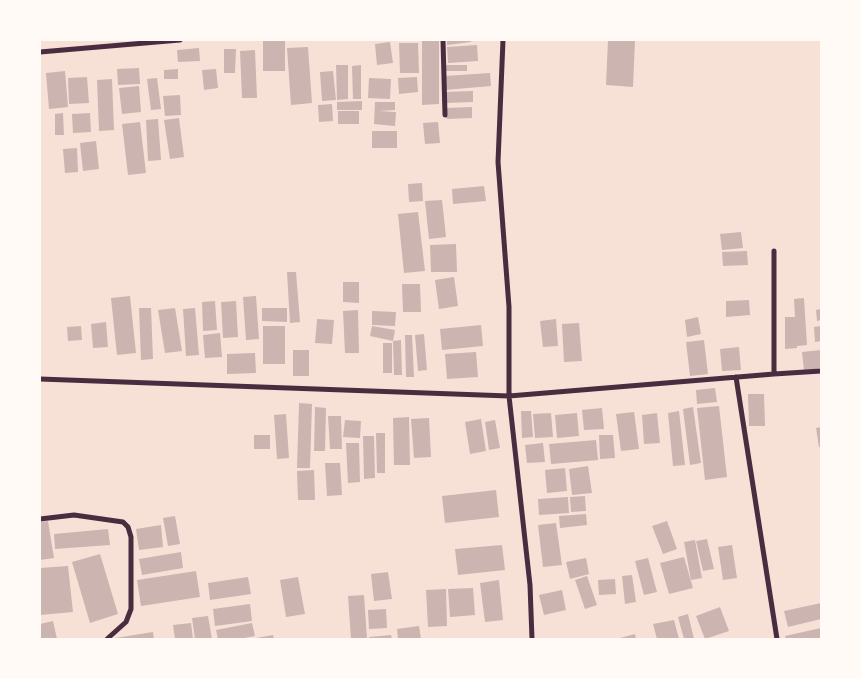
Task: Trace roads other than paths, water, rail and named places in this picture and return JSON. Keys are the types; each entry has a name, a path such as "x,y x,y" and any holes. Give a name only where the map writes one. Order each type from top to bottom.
{"street":[{"path":"40,52 180,40"},
{"path":"443,40 445,115"},
{"path":"503,40 498,162 510,307 509,396 530,585 532,639"},
{"path":"774,250 774,374"},
{"path":"40,379 509,396 821,371"},
{"path":"736,377 777,639"},
{"path":"40,519 74,516 123,522 128,527 131,537 131,609 126,622 107,639"}]}
